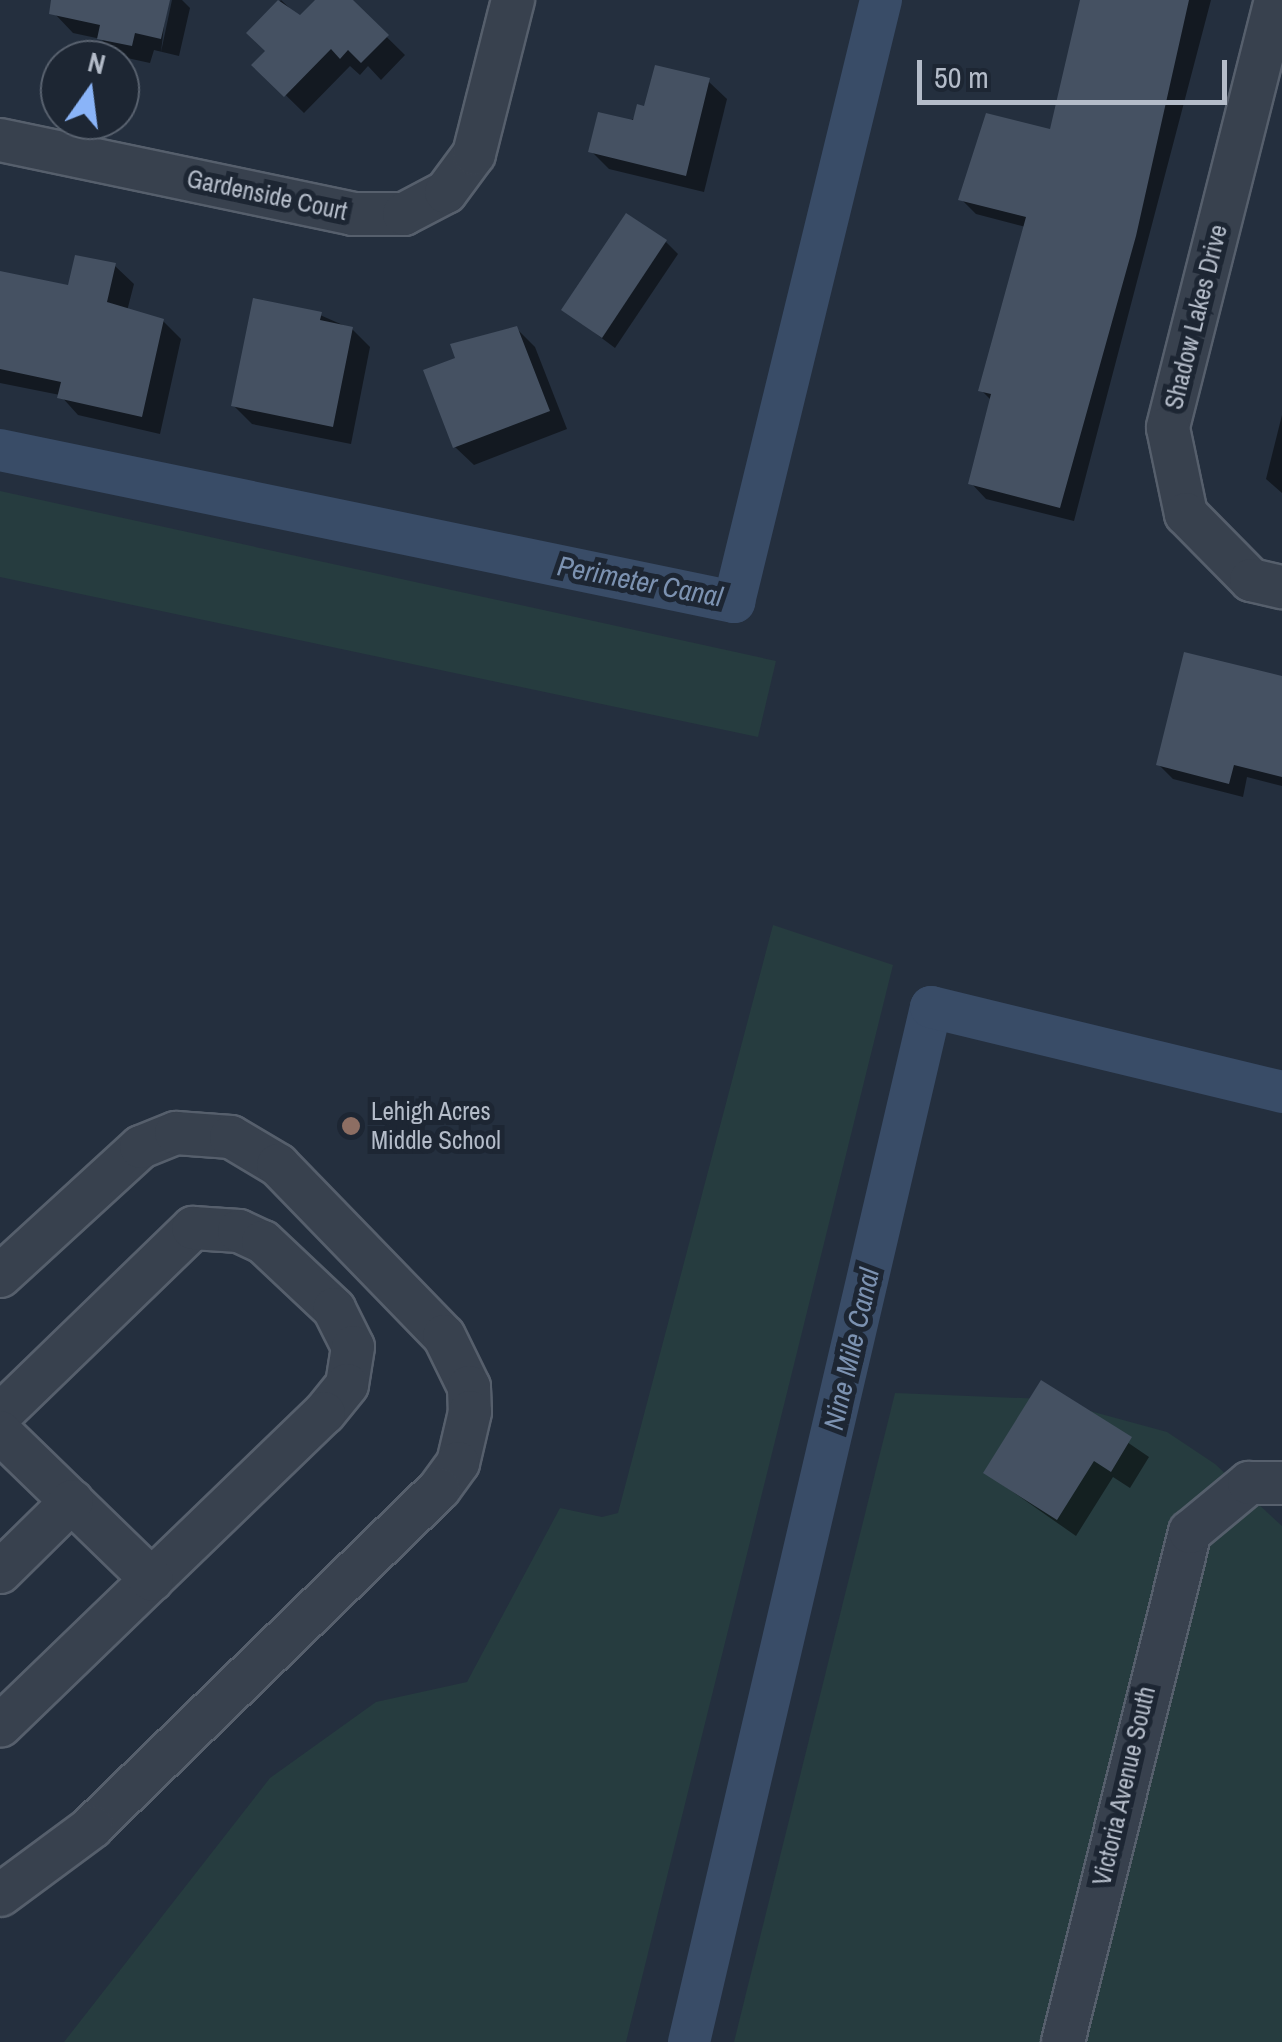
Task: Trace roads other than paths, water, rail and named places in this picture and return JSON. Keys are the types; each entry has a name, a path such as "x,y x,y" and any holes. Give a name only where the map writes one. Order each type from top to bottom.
{"street":[{"name":"Gardenside Court","path":"0,140 353,214 404,214 446,192 474,154 514,0"},
{"name":"Shadow Lakes Drive","path":"1276,0 1168,428 1186,514 1251,580 1282,587"},
{"path":"0,1276 140,1146 176,1133 231,1137 278,1164 444,1336 469,1388 470,1412 458,1464 439,1489 92,1827 0,1895"},
{"path":"0,1416 193,1228 226,1229 263,1242 334,1309 353,1347 346,1384 152,1580 0,1726"},
{"path":"0,1432 152,1580"},
{"name":"Victoria Avenue South","path":"1063,2042 1190,1532 1249,1483 1282,1483"},
{"path":"0,1572 72,1501"}],"waterway":[{"name":"Perimeter Canal","path":"0,450 734,602 881,0"},
{"name":"Nine Mile Canal","path":"689,2042 931,1007 1282,1092"}],"place":[{"name":"Lehigh Acres Middle School","path":"351,1126"}]}
